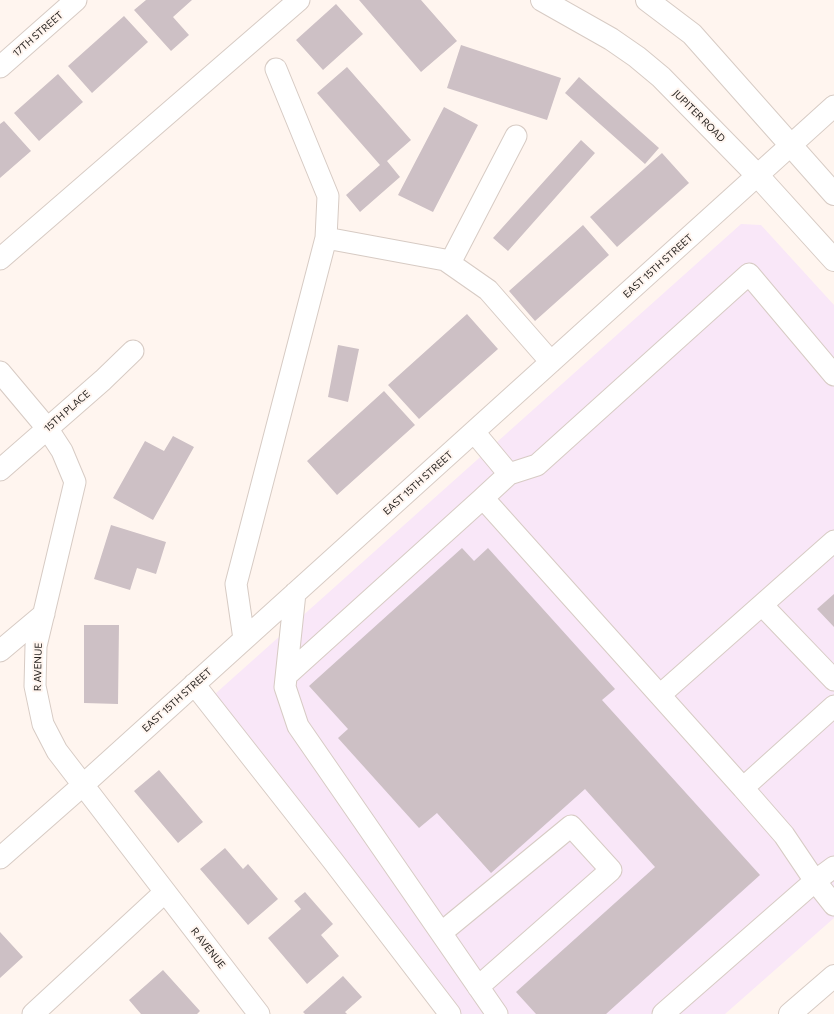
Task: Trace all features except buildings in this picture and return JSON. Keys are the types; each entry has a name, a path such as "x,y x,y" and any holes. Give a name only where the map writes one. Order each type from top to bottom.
{"main road":[{"name":"JUPITER ROAD","path":"542,0 611,39 637,57 661,77 758,176 834,260"},
{"path":"647,0 692,34 834,194"},
{"path":"790,1014 834,976"}],"street":[{"name":"17TH STREET","path":"0,67 76,0"},
{"path":"0,259 299,0"},
{"path":"244,639 236,584 326,238 328,196 276,69"},
{"name":"EAST 15TH STREET","path":"0,858 296,593 834,106"},
{"path":"450,263 516,136"},
{"path":"326,238 445,260 488,290 551,362"},
{"path":"287,674 509,474 537,465 749,274 834,375"},
{"name":"15TH PLACE","path":"0,470 103,380 133,351"},
{"name":"R AVENUE","path":"0,372 47,428 62,451 75,482 36,646 35,686 42,724 57,751 259,1014"},
{"path":"474,432 509,474"},
{"path":"483,498 784,835 815,881 834,905"},
{"path":"660,695 834,540"},
{"path":"296,593 285,687 298,726 496,1014"},
{"path":"762,605 834,680"},
{"path":"0,650 44,614"},
{"path":"194,684 333,861 450,1014"},
{"path":"743,788 830,717"},
{"path":"441,933 571,826 611,870 478,988"},
{"path":"663,1014 815,881 834,867"},
{"path":"33,1014 165,892"}],"shaded area":[{"path":"741,224 761,225 834,305 834,918 725,1014 458,1014 215,694"}]}
